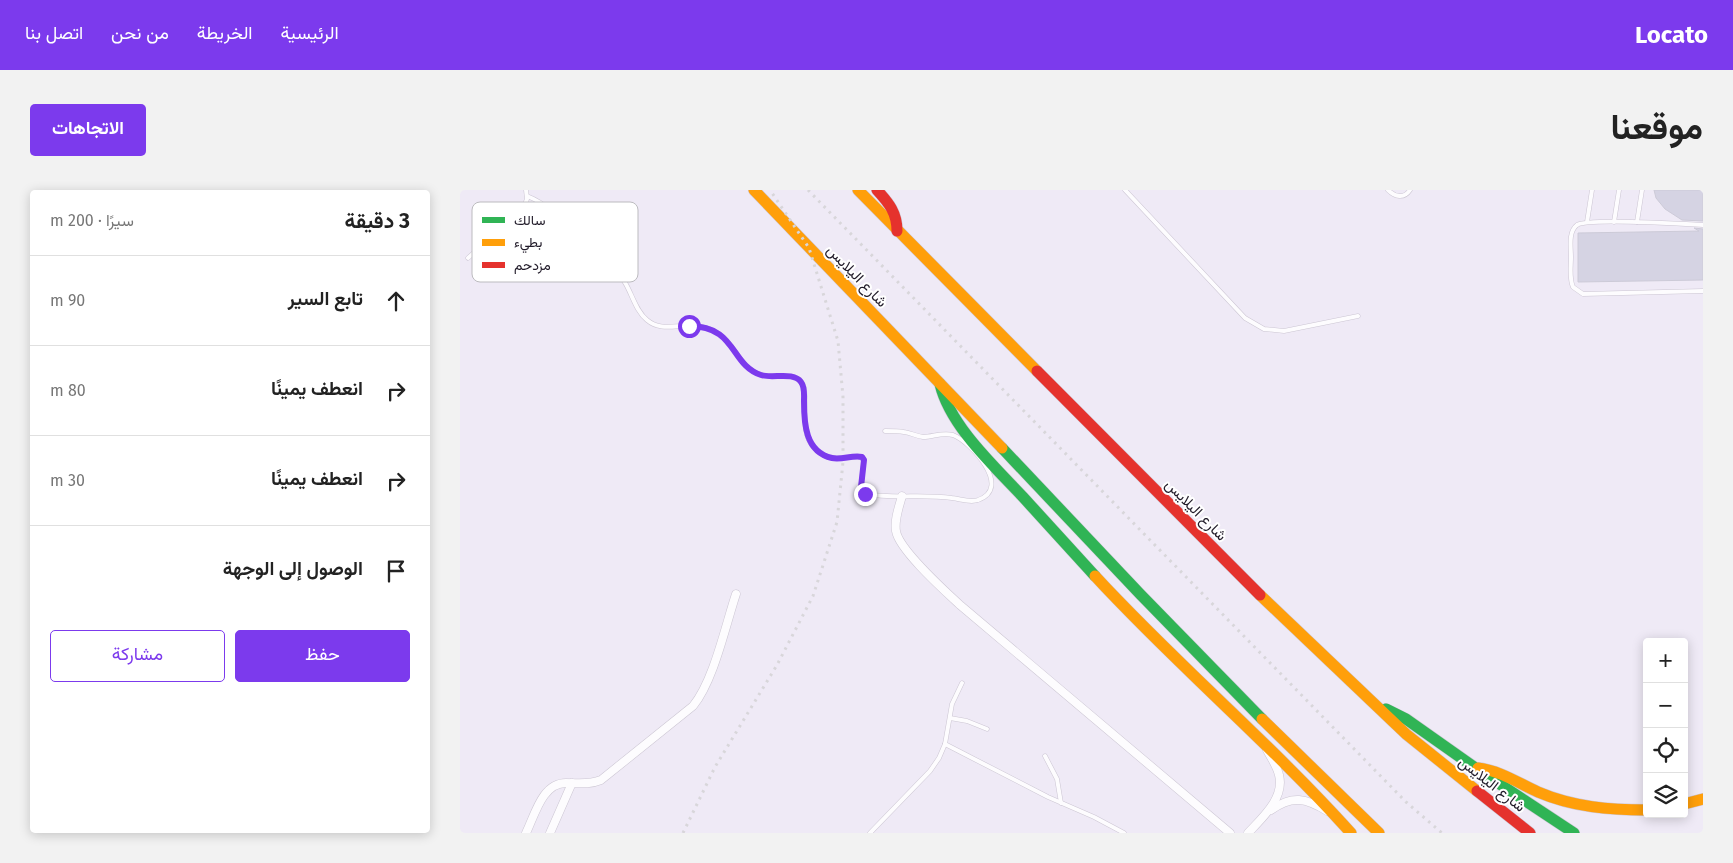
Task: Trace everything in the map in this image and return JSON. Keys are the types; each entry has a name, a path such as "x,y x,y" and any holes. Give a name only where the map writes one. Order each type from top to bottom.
{"main road":[{"name":"شارع اليلايس","path":"754,190 1126,579 1333,790 1379,833"},
{"name":"شارع اليلايس","path":"858,190 1238,574 1372,702 1438,760 1530,833"},
{"path":"877,190 895,212 897,231"},
{"path":"940,384 940,390 946,404 1008,480 1162,646 1263,742 1351,833"},
{"path":"1372,702 1406,719 1474,767 1574,833"},
{"path":"1474,767 1493,770 1536,792 1580,805 1603,809 1643,810"},
{"path":"1688,803 1703,799"}],"street":[{"path":"902,496 896,526 898,536 917,562 936,583 1230,833"},
{"path":"526,833 547,791 556,785 590,783 606,777 693,706 703,692 709,677 736,594"},
{"path":"1248,833 1267,812 1277,797 1280,779 1277,768 1263,742"},
{"path":"550,833 572,783"},
{"path":"1267,812 1284,802 1302,800 1314,804 1337,817"}],"lane":[{"path":"526,190 526,202"},
{"path":"1125,190 1245,318 1258,326 1284,331 1358,316"},
{"path":"1388,190 1394,195 1401,196 1407,194 1410,190"},
{"path":"1587,222 1592,190"},
{"path":"1614,222 1619,190"},
{"path":"1637,222 1642,190"},
{"path":"527,196 538,202"},
{"path":"1703,225 1587,222 1577,225 1573,229 1571,238 1571,282 1578,291 1589,294 1703,291"},
{"path":"468,258 472,255"},
{"path":"625,282 641,314 650,323 661,327 696,326 710,329 727,340 745,364 756,373 770,377 792,376 799,380 804,387 806,429 814,446 829,457 862,457 864,460 861,487 865,494 977,501 985,497 990,490 992,477 988,469 968,446 954,436 941,434 921,436 904,432 885,431"},
{"path":"870,833 930,771 939,758 945,744 954,697 962,683"},
{"path":"950,718 967,721 987,730"},
{"path":"945,744 1124,833"},
{"path":"1045,756 1056,779 1061,803"}],"building":[{"path":"1654,190 1703,190 1703,221 1682,220 1665,209 1656,198"},
{"path":"1694,228 1703,229 1703,280 1578,282 1578,233 1699,231"}],"railway":[{"path":"683,833 715,767 777,665 813,596 837,522 843,462 843,397 838,341 809,248 770,190"},
{"path":"808,190 1406,802 1442,833"}],"traffic: fast":[{"path":"940,384 945,400 953,415 974,445 1095,576"},
{"path":"1002,448 1262,719"},
{"path":"1386,709 1406,719 1474,767 1574,833"}],"traffic: slow":[{"path":"754,190 1002,448"},
{"path":"858,190 1037,371"},
{"path":"1095,576 1158,641 1288,767 1351,833"},
{"path":"1260,595 1406,734 1477,791"},
{"path":"1262,719 1379,833"},
{"path":"1478,768 1502,775 1538,792 1565,801 1605,808 1643,810"},
{"path":"1688,803 1703,799"}],"traffic: jam":[{"path":"877,190 892,209 896,219 897,231"},
{"path":"1037,371 1260,595"},
{"path":"1477,791 1530,833"}],"route":[{"path":"689,326 703,327 717,332 732,345 750,370 756,373 770,377 792,376 799,380 804,387 804,422 810,441 819,451 829,457 860,456 864,458 861,490 865,494"}]}
